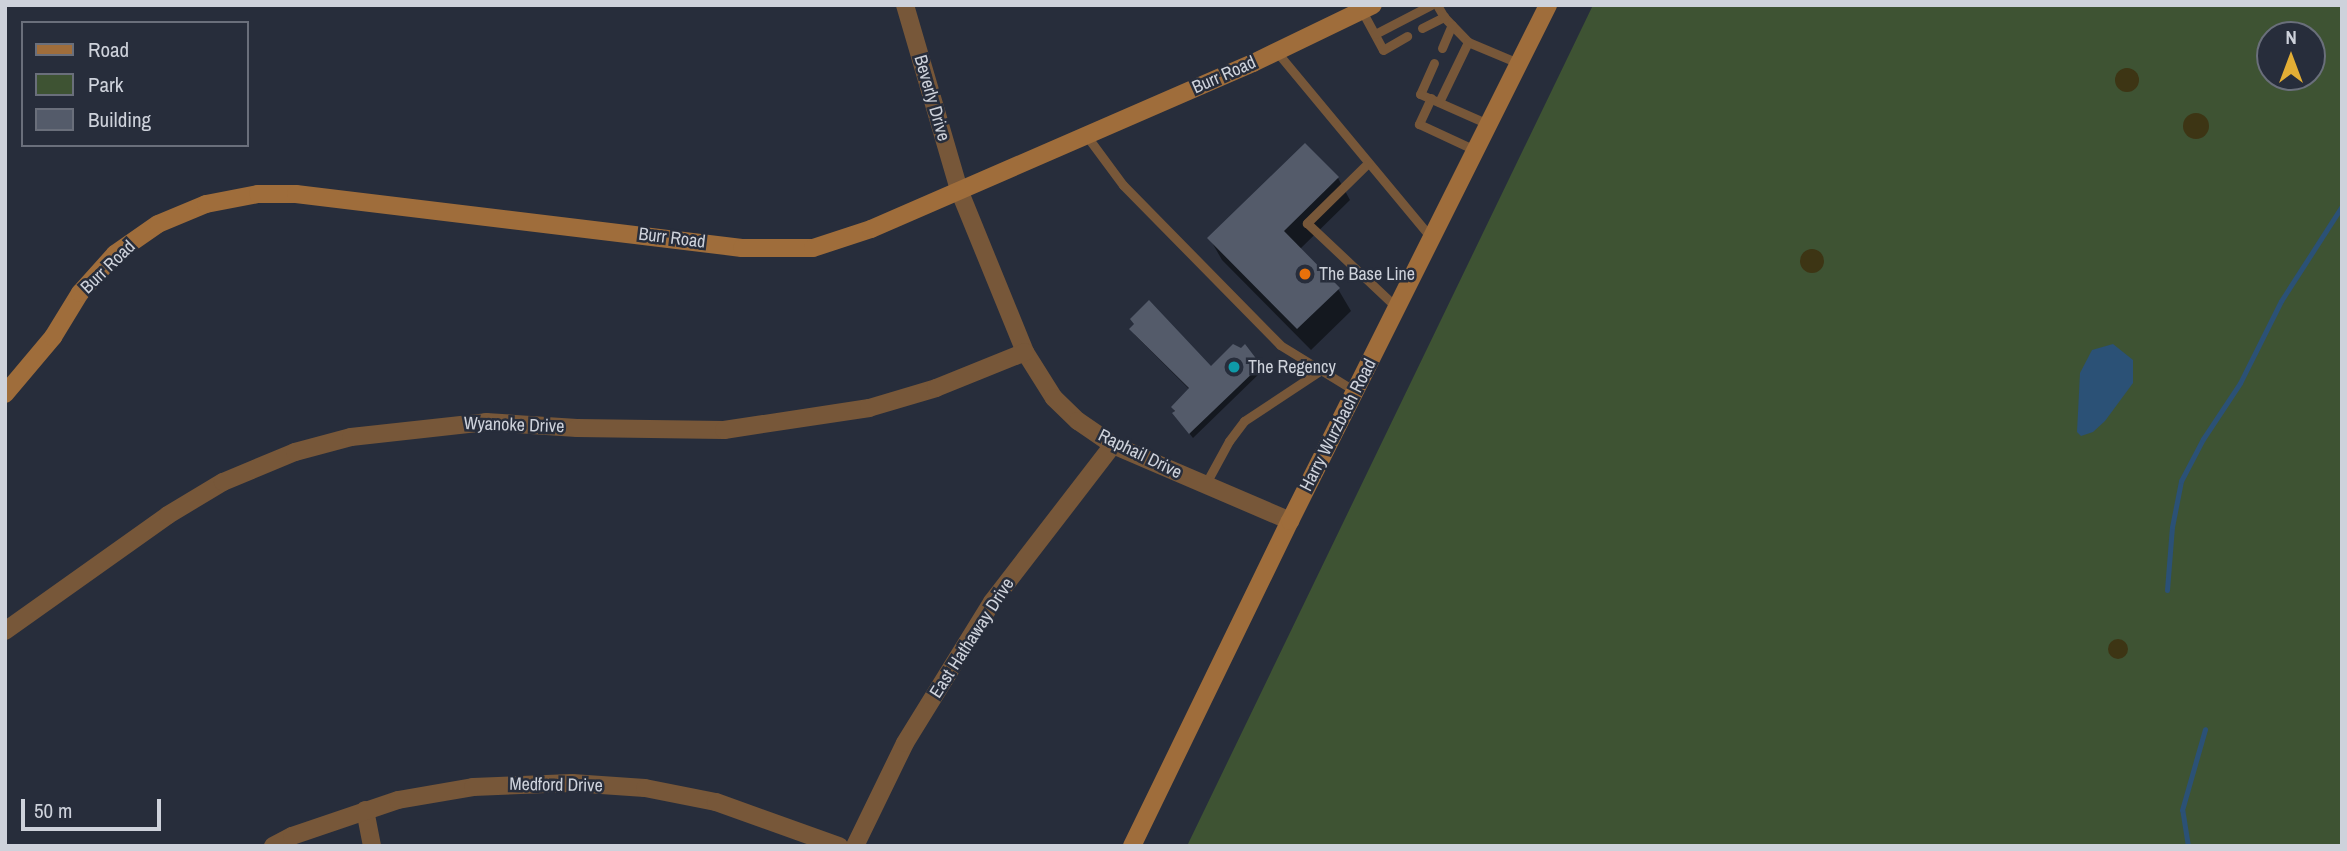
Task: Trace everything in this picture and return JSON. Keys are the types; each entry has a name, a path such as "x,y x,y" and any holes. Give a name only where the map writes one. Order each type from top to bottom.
{"street":[{"name":"Beverly Drive","path":"905,5 959,190"},
{"name":"Harry Wurzbach Road","path":"1132,846 1290,521 1548,5"},
{"name":"Burr Road","path":"5,394 53,337 80,293 115,254 158,224 206,204 232,198 296,194 742,248 792,250 835,243 1086,135 1367,8"},
{"name":"Raphail Drive","path":"959,190 1025,352 1054,398 1078,421 1113,445 1290,521"},
{"name":"Wyanoke Drive","path":"5,631 167,515 223,482 295,452 351,437 486,422 691,431 737,428 869,408 936,388 1025,352"},
{"name":"East Hathaway Drive","path":"856,846 905,743 992,602 1113,445"},
{"name":"Medford Drive","path":"273,846 398,800 473,787 584,783 645,789 716,802 839,846"},
{"path":"365,810 372,846"}],"lane":[{"path":"1375,34 1434,5 1468,42 1518,64"},
{"path":"1367,8 1383,50 1407,36"},
{"path":"1422,28 1444,17"},
{"path":"1441,48 1452,25"},
{"path":"1468,42 1419,124 1475,150"},
{"path":"1276,51 1431,238"},
{"path":"1434,62 1420,94 1488,124"},
{"path":"1086,135 1123,186 1280,345 1355,391"},
{"path":"1368,163 1307,223 1396,307"},
{"path":"1205,485 1229,441 1244,421 1321,370"}],"green space":[{"path":"1593,5 2342,5 2342,846 1187,846"}],"sand":[{"path":"2127,68 2135,72 2139,80 2135,88 2127,92 2119,88 2115,80 2119,72"},
{"path":"2196,113 2205,117 2209,126 2205,135 2196,139 2187,135 2183,126 2187,117"},
{"path":"1812,249 1820,253 1824,261 1820,269 1812,273 1804,269 1800,261 1804,253"},
{"path":"2118,639 2125,642 2128,649 2125,656 2118,659 2111,656 2108,649 2111,642"}],"water":[{"path":"2113,344 2133,360 2133,383 2105,421 2093,432 2081,436 2077,432 2080,373 2092,350"}],"building":[{"path":"1305,143 1339,177 1284,231 1340,288 1297,329 1207,238"},
{"name":"The Regency","path":"1149,300 1211,366 1233,344 1241,348 1245,344 1261,365 1189,434 1172,413 1175,411 1171,407 1189,388 1129,329 1134,324 1130,319"}],"waterway":[{"path":"2167,590 2172,527 2181,481 2203,439 2240,383 2281,301 2342,206"},
{"path":"2188,846 2182,810 2205,729"}],"place":[{"name":"The Base Line","path":"1305,274"},
{"name":"The Regency","path":"1234,367"}]}
